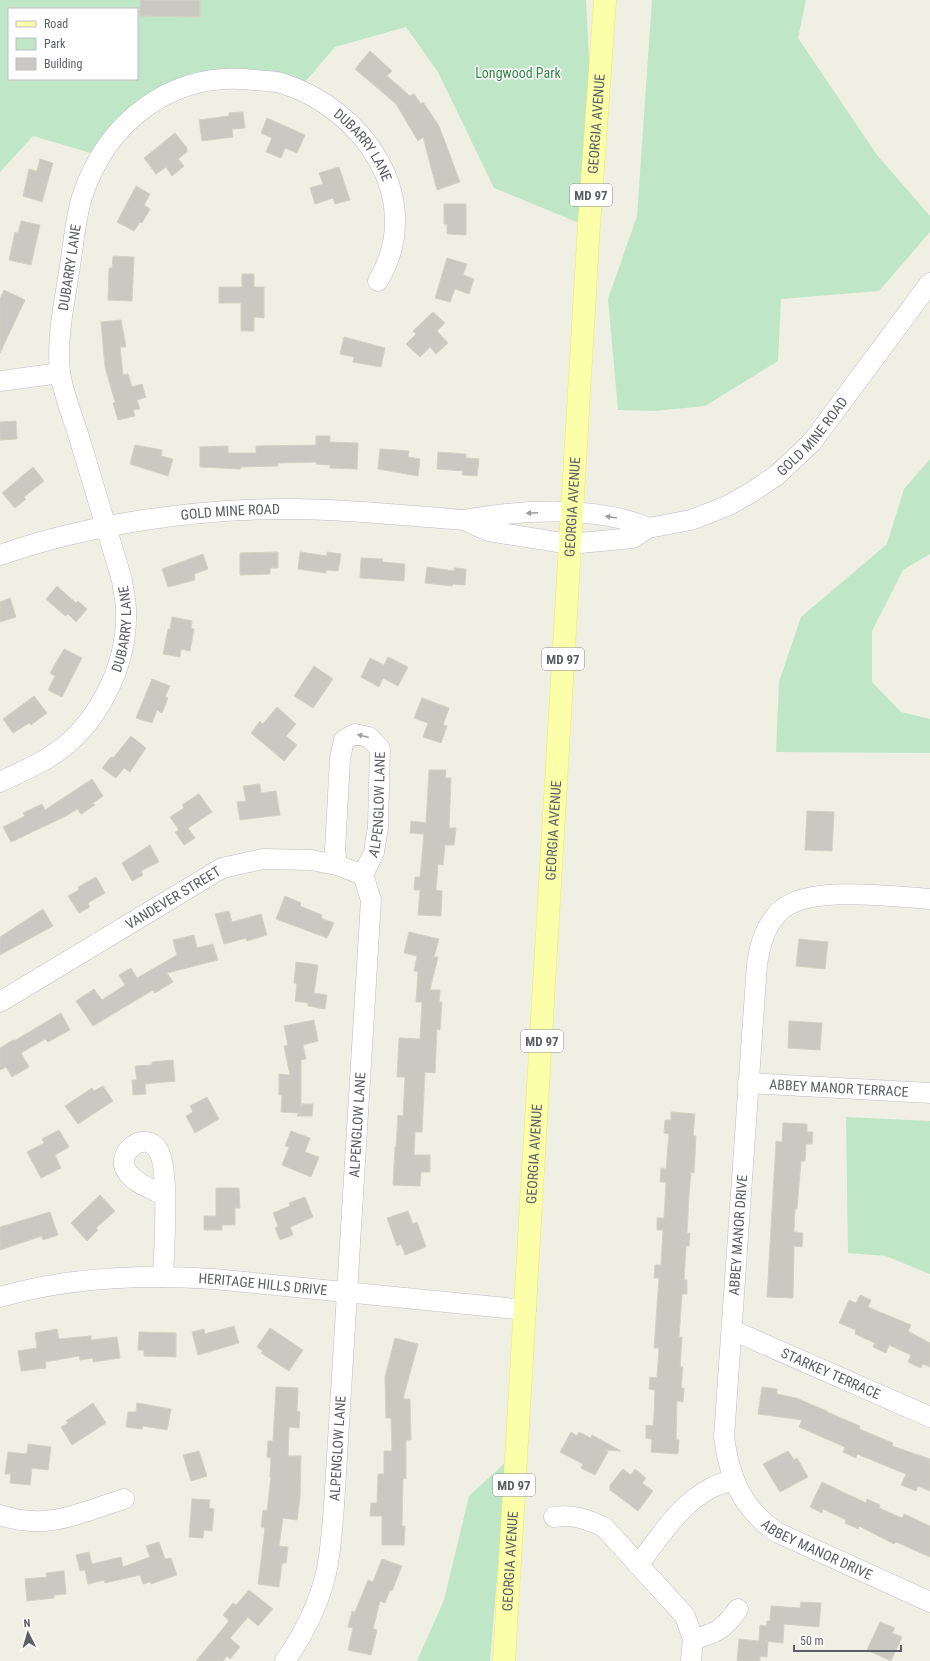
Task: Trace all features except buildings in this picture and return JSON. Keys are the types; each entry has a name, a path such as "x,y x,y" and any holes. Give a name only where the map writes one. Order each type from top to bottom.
{"main road":[{"name":"GEORGIA AVENUE","path":"504,1661 526,1310 569,544 589,217 605,0"}],"street":[{"name":"DUBARRY LANE","path":"0,782 47,759 70,742 90,719 103,700 117,669 125,631 126,610 122,580 60,373 60,336 78,218 83,196 101,156 121,128 158,98 194,83 236,77 280,82 314,96 341,114 371,146 384,168 391,189 395,217 392,249 387,267 378,281"},
{"name":"GOLD MINE ROAD","path":"464,520 488,532 569,544 633,538 648,528 673,524 716,511 752,492 792,463 825,426 930,283"},
{"path":"0,381 60,373"},
{"name":"GOLD MINE ROAD","path":"0,555 24,547 106,527 200,513 292,509 464,520 491,515 571,512 632,521 648,528"},
{"name":"ALPENGLOW LANE","path":"285,1661 296,1644 321,1592 326,1572 334,1506 370,900 363,875 374,852 378,826 380,749 369,737 355,734 344,740 340,759 335,850 337,864"},
{"name":"VANDEVER STREET","path":"0,1002 222,868 263,859 312,860 337,864 363,875"},
{"name":"ABBEY MANOR DRIVE","path":"930,899 832,893 802,898 778,913 764,933 757,964 724,1437 727,1459 733,1480 745,1501 759,1520 776,1532 930,1602"},
{"name":"ABBEY MANOR TERRACE","path":"748,1083 930,1093"},
{"path":"163,1277 164,1195"},
{"name":"HERITAGE HILLS DRIVE","path":"0,1297 48,1286 83,1281 163,1277 214,1279 526,1310"},
{"name":"STARKEY TERRACE","path":"732,1330 930,1417"},
{"path":"638,1565 673,1520 692,1502 712,1487 733,1480"},
{"path":"0,1515 13,1520 33,1523 53,1522 124,1499"},
{"path":"554,1517 568,1515 589,1520 604,1527 685,1616 694,1639 691,1661"},
{"path":"694,1639 709,1635 721,1629 738,1609"}],"green space":[{"name":"Longwood Park","path":"0,0 586,0 590,78 579,223 494,188 438,72 406,27 335,47 298,90 236,77 158,98 101,156 33,136 0,172"},
{"path":"652,0 806,0 798,38 877,155 930,216 930,232 879,291 781,299 778,361 705,406 654,411 618,410 608,299 637,216"},
{"path":"930,459 930,554 903,570 872,631 872,682 901,712 930,719 930,753 776,752 779,682 801,617 887,544 904,489"},
{"path":"846,1117 930,1121 930,1274 886,1256 848,1253"},
{"path":"507,1461 490,1661 417,1661 444,1600 469,1496"}]}
